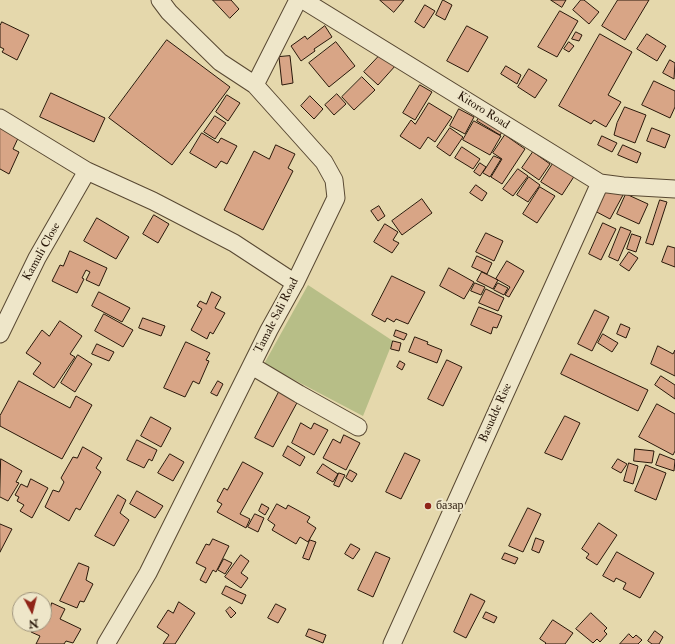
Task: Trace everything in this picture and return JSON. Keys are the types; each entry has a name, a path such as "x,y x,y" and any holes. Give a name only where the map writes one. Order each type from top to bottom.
{"street":[{"name":"Tamale Sali Road","path":"106,644 148,572 336,198 334,180 324,162 255,86 220,62 169,12 160,0"},
{"path":"255,86 298,0"},
{"name":"Kitoro Road","path":"303,0 600,183 675,189"},
{"path":"0,118 87,171 153,201 234,243 294,283"},
{"name":"Kamuli Close","path":"0,334 37,258 87,171"},
{"name":"Basudde Rise","path":"392,644 600,183"},
{"path":"252,366 358,427"}],"green space":[{"path":"308,285 393,341 363,416 264,364"}],"building":[{"path":"213,0 231,0 239,9 230,18"},
{"path":"380,0 404,0 394,12"},
{"path":"443,0 452,5 445,20 436,15"},
{"path":"551,0 566,0 562,7"},
{"path":"581,0 584,0 599,12 589,24 573,10"},
{"path":"618,0 649,0 625,40 602,26"},
{"path":"425,5 435,11 424,28 415,22"},
{"path":"560,11 578,21 557,57 538,47"},
{"path":"2,22 29,35 17,60 2,52 4,49 0,47 0,26"},
{"path":"325,26 332,37 314,49 315,51 301,61 291,46 305,36 307,39"},
{"path":"467,26 488,37 468,72 447,61"},
{"path":"576,32 582,35 579,41 572,39"},
{"path":"600,34 632,52 608,95 621,102 606,127 594,120 591,124 559,106"},
{"path":"647,34 666,46 657,61 637,49"},
{"path":"167,40 230,87 172,165 109,118"},
{"path":"336,42 355,66 329,87 309,63"},
{"path":"569,42 574,46 569,52 564,49"},
{"path":"382,53 396,65 378,85 364,72"},
{"path":"290,56 293,83 282,85 279,57"},
{"path":"670,60 675,63 674,79 663,73"},
{"path":"506,66 521,75 517,84 501,74"},
{"path":"529,69 547,80 535,98 518,87"},
{"path":"362,77 375,90 354,110 342,97"},
{"path":"654,81 675,91 675,107 670,118 642,105"},
{"path":"420,85 432,92 415,120 403,113"},
{"path":"51,93 105,118 94,142 40,117"},
{"path":"337,94 346,104 334,115 325,105"},
{"path":"227,95 240,103 228,121 216,112"},
{"path":"310,96 323,109 314,119 301,106"},
{"path":"429,103 452,117 435,142 428,137 420,149 400,136 411,120 415,124"},
{"path":"625,107 646,115 635,143 614,135 617,123"},
{"path":"459,109 474,117 465,134 450,126"},
{"path":"481,114 505,128 500,135 477,121"},
{"path":"215,116 226,123 215,139 204,132"},
{"path":"474,121 501,136 490,155 463,140"},
{"path":"0,124 20,134 13,149 19,152 9,174 0,169"},
{"path":"450,128 463,137 450,156 437,147"},
{"path":"652,128 670,135 665,148 647,141"},
{"path":"202,133 218,143 221,138 237,146 227,164 221,161 216,168 190,153"},
{"path":"505,135 525,149 502,184 491,177 502,159 493,153"},
{"path":"602,136 617,143 612,152 598,145"},
{"path":"276,145 295,154 288,168 293,171 263,230 224,210 254,151 269,159"},
{"path":"623,145 641,153 637,163 618,155"},
{"path":"462,147 480,159 473,169 455,158"},
{"path":"533,152 550,164 539,180 522,168"},
{"path":"494,156 501,159 490,177 483,173"},
{"path":"554,162 575,175 562,195 541,182"},
{"path":"480,163 486,167 480,176 474,172"},
{"path":"518,169 528,176 513,196 503,189"},
{"path":"529,177 540,185 528,202 517,195"},
{"path":"476,185 487,193 482,201 470,193"},
{"path":"540,187 555,196 537,223 523,214"},
{"path":"606,187 623,195 610,219 593,210"},
{"path":"626,194 648,204 639,224 617,214"},
{"path":"422,199 432,213 402,235 392,221"},
{"path":"660,200 667,202 653,245 646,243"},
{"path":"379,206 385,216 378,221 371,211"},
{"path":"154,215 169,224 158,243 143,234"},
{"path":"97,218 129,237 116,259 84,241"},
{"path":"603,223 616,229 601,260 589,254"},
{"path":"385,224 398,232 393,240 399,243 392,253 374,242"},
{"path":"621,227 631,231 618,261 609,257"},
{"path":"486,233 503,241 494,261 476,252"},
{"path":"632,234 641,237 636,252 627,249"},
{"path":"668,246 675,248 675,267 662,262"},
{"path":"70,251 107,268 99,286 86,280 90,272 86,270 82,278 84,279 77,293 52,281 60,265 63,266"},
{"path":"629,252 638,258 629,271 620,265"},
{"path":"477,256 492,263 487,274 472,267"},
{"path":"507,261 524,271 509,297 505,295 510,287 496,279"},
{"path":"449,268 474,282 464,299 440,286"},
{"path":"482,272 498,280 493,289 477,281"},
{"path":"392,276 425,292 408,324 396,319 394,322 387,318 385,322 372,315"},
{"path":"475,283 485,287 481,295 471,291"},
{"path":"498,283 508,288 504,295 494,290"},
{"path":"486,289 504,298 498,311 479,303"},
{"path":"99,292 130,308 122,322 92,306"},
{"path":"212,292 221,297 215,308 225,313 213,334 210,332 207,339 191,330 202,309 197,306 200,301 206,304"},
{"path":"479,307 502,316 497,328 493,327 491,334 471,325"},
{"path":"595,310 609,317 592,351 578,344"},
{"path":"104,314 133,330 123,347 95,331"},
{"path":"143,318 165,326 161,336 139,328"},
{"path":"60,321 82,336 70,354 75,357 54,388 33,374 41,363 26,353 42,330 49,336"},
{"path":"621,324 630,328 626,338 617,334"},
{"path":"396,330 407,334 404,340 394,336"},
{"path":"603,334 618,343 612,352 598,343"},
{"path":"415,337 442,350 437,363 409,352"},
{"path":"393,341 401,343 399,351 391,349"},
{"path":"186,342 210,353 206,360 209,361 199,384 193,381 185,397 164,388"},
{"path":"97,344 114,352 109,361 92,354"},
{"path":"658,346 673,354 675,350 675,376 651,364"},
{"path":"571,354 648,390 638,411 561,374"},
{"path":"78,355 92,364 75,392 61,383"},
{"path":"447,360 462,367 443,406 428,399"},
{"path":"400,361 405,364 402,370 397,367"},
{"path":"661,376 675,385 675,399 655,385"},
{"path":"19,381 70,408 76,396 92,405 62,459 0,426 0,416"},
{"path":"218,381 223,384 217,396 211,393"},
{"path":"280,390 299,399 273,447 255,438"},
{"path":"657,404 675,414 675,451 673,455 639,437"},
{"path":"565,416 580,423 562,460 545,453"},
{"path":"151,417 171,428 161,447 141,436"},
{"path":"301,423 311,429 314,423 328,430 314,455 292,443"},
{"path":"344,435 360,443 346,470 323,458 333,439 340,443"},
{"path":"137,440 157,450 152,461 149,459 144,468 127,460"},
{"path":"288,446 305,457 300,466 283,456"},
{"path":"83,447 102,458 96,468 101,472 80,510 76,508 69,521 45,507 53,490 59,492 64,482 61,478 73,457 77,458"},
{"path":"635,449 654,451 652,463 634,461"},
{"path":"405,453 420,460 401,499 386,492"},
{"path":"170,454 184,462 173,481 158,473"},
{"path":"660,454 675,460 674,471 656,465"},
{"path":"1,459 22,471 16,482 19,483 8,501 0,497"},
{"path":"618,459 627,464 621,473 612,468"},
{"path":"243,462 263,473 240,514 250,519 246,528 217,512 222,504 217,501 224,488 227,490"},
{"path":"629,463 638,466 633,484 624,481"},
{"path":"323,464 338,474 333,482 317,473"},
{"path":"646,465 666,473 656,500 635,491"},
{"path":"350,470 357,474 352,482 346,478"},
{"path":"339,473 345,475 339,487 334,485"},
{"path":"31,479 48,488 32,518 20,511 24,505 17,501 19,497 15,495 21,484 27,487"},
{"path":"137,491 163,506 155,518 130,504"},
{"path":"118,495 126,500 120,513 129,520 114,546 95,536"},
{"path":"262,504 269,508 265,515 259,511"},
{"path":"277,504 286,509 288,505 310,517 307,522 316,528 308,542 300,537 296,544 272,530 275,525 268,520"},
{"path":"528,508 541,514 523,552 509,546"},
{"path":"255,514 264,518 258,532 248,527"},
{"path":"599,523 617,535 597,565 586,558 589,554 582,549"},
{"path":"0,524 12,529 0,552"},
{"path":"536,538 544,541 539,553 532,550"},
{"path":"213,539 229,546 216,572 213,570 206,583 200,580 206,568 196,563 206,544 209,545"},
{"path":"310,540 316,542 309,560 303,558"},
{"path":"351,544 360,549 353,559 345,554"},
{"path":"376,552 390,558 373,597 358,590"},
{"path":"617,552 654,573 640,598 623,589 626,583 616,578 614,582 603,576"},
{"path":"505,553 518,558 515,564 502,559"},
{"path":"241,555 249,561 241,573 248,578 241,588 225,577"},
{"path":"224,559 232,563 225,574 218,570"},
{"path":"79,563 89,567 86,580 93,584 84,602 80,601 77,608 60,601"},
{"path":"226,586 246,595 242,604 222,594"},
{"path":"471,594 485,601 466,638 454,632"},
{"path":"179,602 195,613 175,644 163,644 169,635 157,627 168,610 173,613"},
{"path":"52,603 65,609 60,619 81,629 73,643 66,641 64,644 36,644 40,636 31,632 52,632"},
{"path":"276,604 286,609 278,623 268,618"},
{"path":"230,607 236,613 231,618 226,611"},
{"path":"486,612 497,617 494,623 483,618"},
{"path":"591,613 607,628 604,631 607,634 600,642 597,639 593,643 576,629"},
{"path":"553,620 573,633 565,644 545,644 546,643 540,639"},
{"path":"309,629 326,635 323,643 306,636"},
{"path":"655,631 663,637 659,644 652,644 648,641"},
{"path":"629,634 633,638 636,635 642,640 638,644 620,644"}],"place":[{"name":"базар","path":"428,506"}]}
